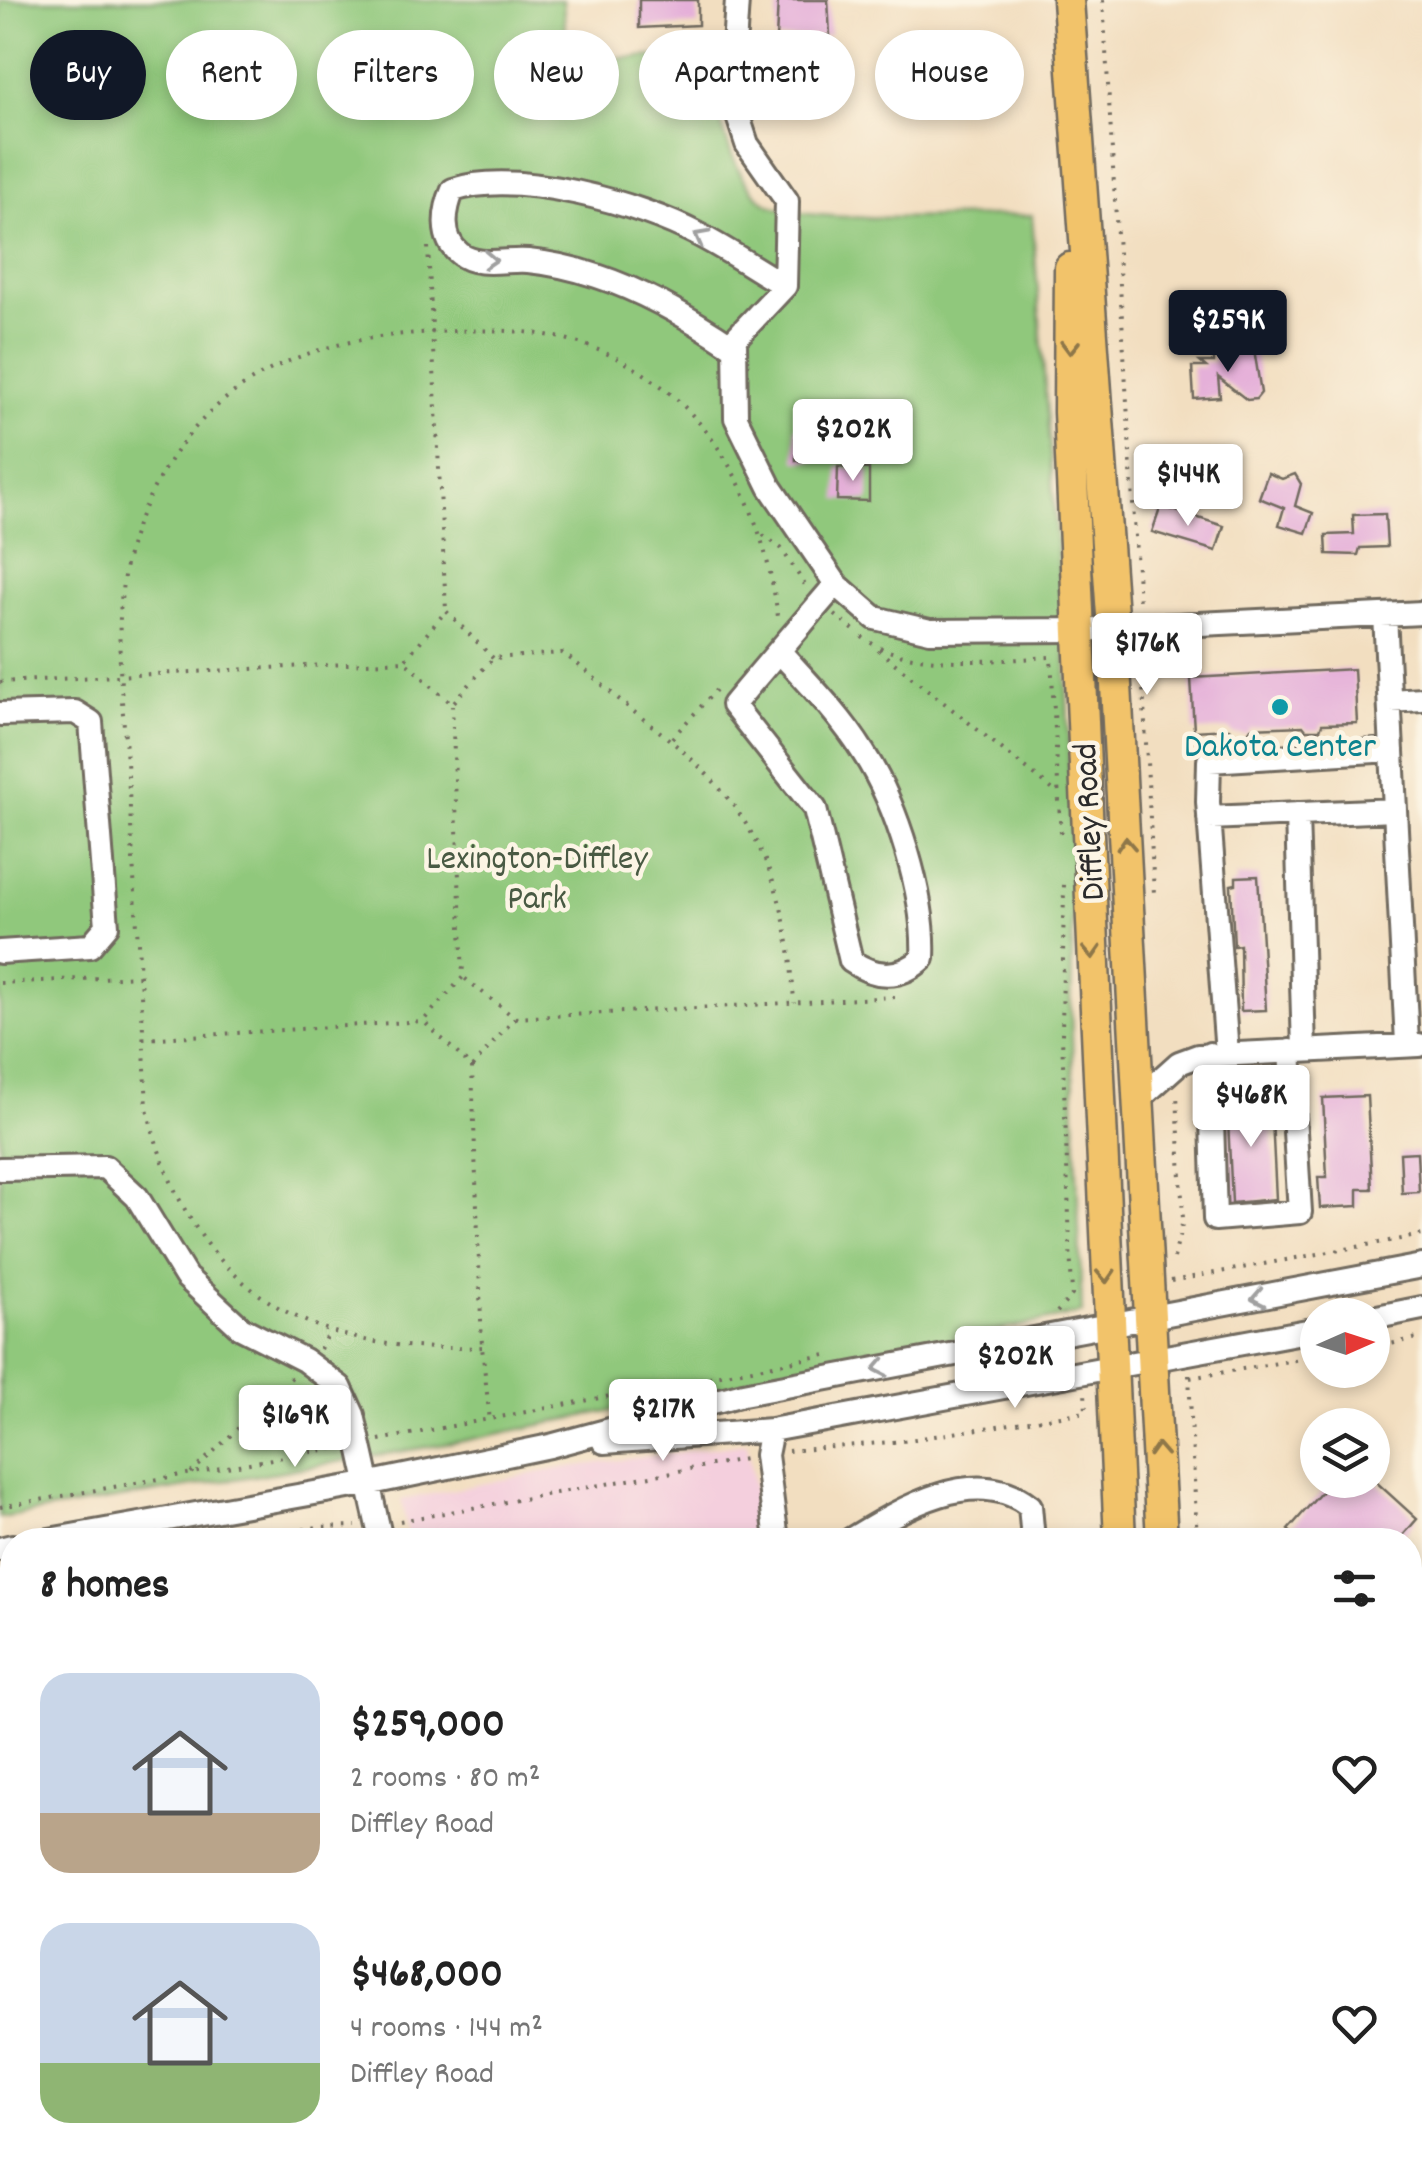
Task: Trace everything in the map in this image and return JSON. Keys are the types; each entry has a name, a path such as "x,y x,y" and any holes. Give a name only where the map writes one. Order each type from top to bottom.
{"main road":[{"name":"Diffley Road","path":"1068,0 1127,628 1141,1097 1164,1316 1175,1365 1163,1528"},
{"name":"Diffley Road","path":"1072,40 1069,412 1119,1528"}],"street":[{"path":"737,0 730,95 747,144 787,200 785,286 735,339 736,418 770,487 836,584 874,618 930,631 1078,630 1422,613"},
{"path":"735,348 689,317 597,276 530,261 464,258 452,248 446,224 446,207 453,190 480,181 617,203 696,233 785,286"},
{"path":"779,651 864,753 914,875 924,932 923,958 910,970 865,970 852,960 815,809 734,705 779,651 836,584"},
{"path":"1141,1097 1178,1063 1218,1054 1414,1044 1411,909 1396,810 1385,615"},
{"path":"1390,701 1422,699"},
{"path":"0,714 75,712 92,722 107,926 90,946 0,952"},
{"path":"1297,814 1300,1212 1215,1219 1218,1054 1210,761 1392,750"},
{"path":"1209,818 1396,810"},
{"path":"0,1169 106,1167 137,1198 186,1277 241,1328 307,1362 340,1387 371,1483 379,1528"},
{"path":"117,1528 371,1483 550,1446 744,1394 1422,1266"},
{"path":"1390,1314 1422,1308"},
{"path":"550,1446 771,1430 1111,1368 1175,1365 1300,1334"},
{"path":"771,1430 766,1455 775,1528"},
{"path":"870,1528 906,1506 968,1489 1009,1490 1030,1506 1032,1528"}],"path":[{"path":"1103,0 1127,628 1155,907"},
{"path":"428,228 446,611 493,658"},
{"path":"482,1347 386,1347 329,1331 266,1299 231,1272 188,1216 157,1152 147,1108 123,675 123,589 128,556 153,488 188,434 242,384 280,363 349,339 433,332 485,330 568,340 639,371 675,398 705,428 750,503 763,534 778,622"},
{"path":"404,661 446,611"},
{"path":"875,646 1059,795"},
{"path":"144,1039 423,1022 463,978 452,704 493,658 562,653 672,738 713,776 755,838 777,886 788,937 794,1003"},
{"path":"1052,657 1062,844"},
{"path":"0,682 404,661 452,704"},
{"path":"1056,1312 1072,1294 1062,1036 1064,876"},
{"path":"463,978 515,1018 895,998 894,973"},
{"path":"0,984 140,976"},
{"path":"490,1421 482,1347 472,1067 515,1018"},
{"path":"423,1022 472,1067"},
{"path":"1164,1316 1183,1220 1176,1079 1170,1070"},
{"path":"1171,1281 1422,1235"},
{"path":"191,1474 307,1362 329,1331"},
{"path":"1390,1344 1422,1336"},
{"path":"0,1507 490,1421 845,1352"},
{"path":"1195,1528 1175,1365 1300,1357"},
{"path":"400,1528 810,1447 903,1441 1080,1412"}],"shaded area":[{"path":"747,1443 761,1528 407,1528 401,1500 562,1468"}],"green space":[{"name":"Lexington-Diffley Park","path":"0,0 563,0 565,30 494,30 494,120 619,120 619,58 639,57 639,120 721,120 732,155 752,190 765,202 784,210 851,217 1032,215 1066,665 1073,882 1071,1010 1082,1313 458,1442 0,1518"}],"building":[{"path":"639,0 698,0 698,25 639,28"},
{"path":"778,0 828,0 830,30 776,30"},
{"path":"1254,349 1261,393 1256,399 1247,400 1218,377 1220,397 1194,399 1192,367 1206,367 1200,362 1214,362 1214,354"},
{"path":"795,428 828,428 830,460 796,461"},
{"path":"838,467 869,469 869,501 837,500"},
{"path":"1268,473 1282,479 1295,474 1301,484 1295,506 1313,513 1306,533 1279,525 1284,508 1259,498"},
{"path":"1161,506 1224,526 1216,551 1152,532"},
{"path":"1385,514 1387,547 1360,548 1358,555 1327,554 1326,535 1354,534 1353,515"},
{"name":"Dakota Center","path":"1354,669 1357,723 1322,724 1320,730 1306,730 1303,726 1251,728 1247,734 1234,734 1229,729 1194,731 1191,678"},
{"path":"1258,876 1266,1010 1241,1011 1240,945 1234,946 1231,885 1236,884 1236,877"},
{"path":"1367,1096 1372,1189 1358,1189 1358,1206 1320,1208 1318,1177 1327,1177 1323,1098"},
{"path":"1271,1098 1276,1199 1232,1203 1227,1100"},
{"path":"1417,1152 1419,1192 1402,1193 1400,1153"},
{"path":"1390,1495 1417,1519 1409,1528 1290,1528 1316,1498 1390,1498"}],"place":[{"name":"Dakota Center","path":"1280,707"}]}
